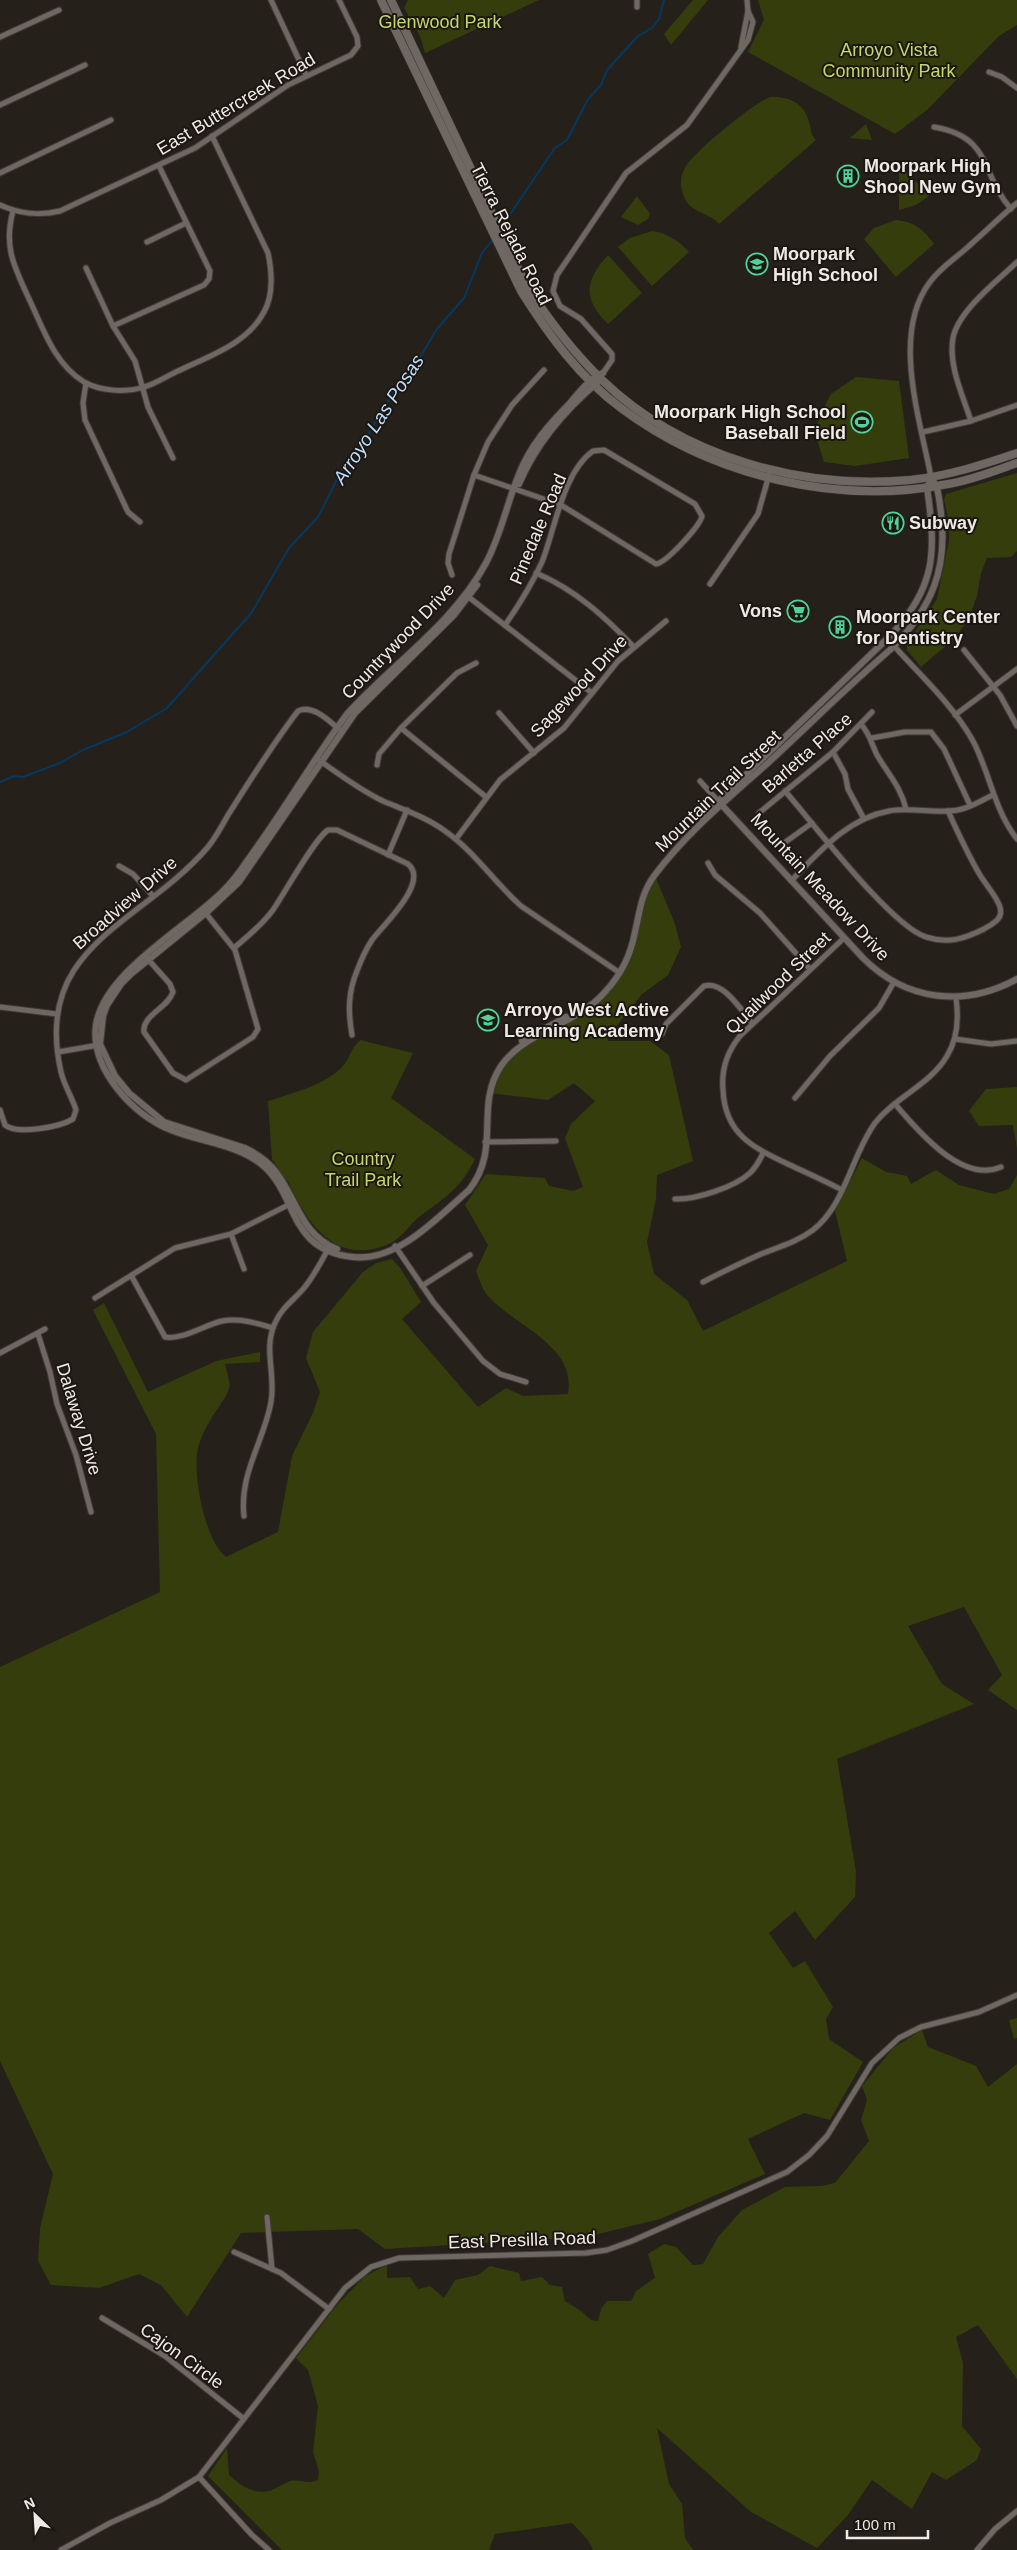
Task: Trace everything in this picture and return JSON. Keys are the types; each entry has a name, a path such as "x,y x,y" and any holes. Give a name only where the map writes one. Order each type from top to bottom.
{"main road":[{"name":"Tierra Rejada Road","path":"391,0 488,206 523,288 553,325 601,376 629,402 664,426 713,450 800,485 855,491 937,486 965,480 1017,463"},
{"name":"Tierra Rejada Road","path":"382,2 483,215 545,330 592,383 622,408 673,440 709,457 770,474 873,482 931,477 972,468 1017,453"}],"street":[{"path":"270,0 306,75"},
{"name":"East Buttercreek Road","path":"0,205 13,211 42,215 60,211 159,166 212,136 306,75 351,55 358,46 357,37 339,0"},
{"path":"382,2 391,0"},
{"path":"637,0 637,7"},
{"path":"601,376 612,360 612,354 582,319 560,306 553,291 557,275 620,180 626,173 687,125 751,34 753,22 748,11 747,0"},
{"path":"0,37 59,10"},
{"path":"0,105 85,65"},
{"path":"989,72 1002,77 1017,88"},
{"path":"0,173 111,120"},
{"path":"934,128 954,131 973,144 987,162 997,191 1010,209"},
{"path":"13,211 8,235 12,259 57,356 71,372 86,383 112,390 144,387 235,343 251,330 265,312 271,290 272,269 268,253 212,136"},
{"path":"113,326 204,285 209,280 210,271 159,166"},
{"name":"Mountain Trail Street","path":"720,803 894,646 925,607 940,569 944,539 937,486 931,477 910,365 910,328 918,301 937,273 1017,203"},
{"path":"146,242 186,222"},
{"path":"971,421 954,364 952,348 954,333 966,313 1017,262"},
{"path":"86,268 113,326 135,361 144,387 148,407 173,458"},
{"path":"452,575 448,560 474,475 488,442 502,418 544,370"},
{"name":"Countrywood Drive","path":"98,1045 99,1012 106,997 118,981 205,911 236,878 366,693 467,596 495,544 526,460 538,439 601,376"},
{"path":"86,383 83,403 86,426 128,512 140,522"},
{"path":"923,432 971,421 1017,405"},
{"name":"Pinedale Road","path":"505,625 536,573 561,505 578,468 590,452 601,449 695,504 701,512 702,520 666,560 658,564 561,505"},
{"path":"710,584 758,514 770,474"},
{"path":"474,475 561,505"},
{"name":"Mountain Trail Street","path":"98,1045 102,1064 115,1085 146,1116 172,1131 252,1158 272,1175 308,1236 328,1248 354,1257 368,1257 396,1248 469,1190 478,1178 485,1163 489,1093 503,1063 522,1046 590,1007 604,994 618,972 628,947 638,901 644,887 669,853 886,639 912,610 928,576 933,547 927,487 931,477"},
{"path":"536,573 560,584 594,608 634,647"},
{"path":"467,596 592,693"},
{"name":"Sagewood Drive","path":"456,839 500,780 564,728 611,668 666,621"},
{"path":"894,646 956,715 973,742 993,794 1008,826 1017,839"},
{"path":"964,650 1006,703 1017,726"},
{"path":"377,765 379,754 401,728 457,673 476,663"},
{"path":"956,715 1017,669"},
{"name":"Broadview Drive","path":"0,1110 5,1125 15,1129 38,1128 66,1123 76,1116 75,1107 62,1076 58,1052 57,1014 63,986 76,964 95,945 207,848 298,711 304,709 313,710 339,730"},
{"name":"Barletta Place","path":"760,813 833,752 872,712"},
{"path":"500,713 534,753"},
{"path":"861,724 872,738 876,752 900,790 906,809"},
{"path":"401,728 486,797"},
{"path":"872,738 905,732 931,732 944,749 970,805"},
{"path":"833,752 845,774 848,789 864,819"},
{"path":"318,760 362,790 432,822 456,839 521,906 618,972"},
{"name":"Mountain Meadow Drive","path":"700,781 874,970 894,982 923,994 956,998 989,992 1017,979"},
{"path":"785,791 892,912 914,932 936,940 952,941 968,937 996,922 1001,909 977,869 948,811"},
{"path":"791,881 844,830 864,819 884,812 906,809 948,811 970,805 993,794"},
{"path":"388,855 407,810"},
{"path":"784,843 812,823"},
{"path":"234,948 256,929 272,911 318,841 328,830 337,830 411,867 415,874 415,880 395,914 371,942 356,973 349,1004 352,1035"},
{"path":"708,864 715,875 760,913 810,969"},
{"path":"119,866 133,874 153,896"},
{"path":"147,958 170,984 173,992 166,1004 146,1021 144,1032 173,1073 182,1079 190,1077 253,1036 258,1029 240,963 234,948 205,911"},
{"name":"Quailwood Street","path":"842,1190 764,1153 742,1138 726,1111 723,1097 723,1071 728,1055 740,1036 844,938"},
{"path":"795,1098 830,1056 879,1008 894,982"},
{"path":"662,1034 664,1025 704,986 711,984 720,987 752,1023"},
{"path":"703,1282 799,1239 812,1231 828,1216 871,1129 895,1104 937,1069 948,1056 955,1039 959,1015 956,998"},
{"path":"0,1007 57,1014"},
{"path":"955,1039 1000,1044 1017,1041"},
{"path":"58,1052 98,1045"},
{"path":"895,1104 926,1139 950,1157 987,1171 1001,1167"},
{"path":"486,1142 556,1141"},
{"path":"675,1199 691,1199 740,1180 753,1170 764,1153"},
{"path":"95,1298 102,1292 132,1277 175,1248 230,1234 290,1204"},
{"path":"230,1234 244,1269"},
{"path":"244,1516 243,1488 271,1402 272,1386 268,1352 273,1328 282,1309 314,1275 328,1248"},
{"path":"396,1248 434,1303 488,1365 505,1376 526,1382"},
{"path":"422,1286 470,1255"},
{"path":"132,1277 166,1338 176,1338 199,1328 227,1320 243,1321 273,1328"},
{"path":"0,1353 45,1329"},
{"name":"Dalaway Drive","path":"38,1334 50,1372 57,1404 76,1455 91,1512"},
{"name":"East Presilla Road","path":"61,2550 110,2523 161,2500 200,2477 352,2280 371,2267 390,2259 586,2253 607,2250 632,2241 773,2180 799,2163 823,2140 835,2125 872,2063 899,2038 921,2027 979,2012 1017,1995"},
{"path":"267,2217 272,2269"},
{"path":"234,2252 291,2279 329,2309"},
{"name":"Cajon Circle","path":"102,2318 165,2356 244,2419"},
{"path":"200,2477 269,2550"},
{"path":"977,2550 995,2528 1017,2511"}],"green space":[{"name":"Glenwood Park","path":"408,0 539,0 425,53 420,36 404,8"},
{"path":"693,0 708,0 671,45 664,34"},
{"name":"Arroyo Vista Community Park","path":"758,0 1017,0 1017,25 999,36 927,110 895,134 748,52 764,20"},
{"path":"770,97 788,99 798,104 806,113 811,133 816,140 719,224 694,209 686,200 681,184 683,171 699,151 724,129"},
{"path":"866,124 872,140 850,138"},
{"path":"899,163 929,196 916,205 899,210"},
{"path":"637,196 650,214 648,219 638,225 621,217"},
{"path":"896,220 908,222 918,227 934,244 896,277 864,239 874,228"},
{"path":"652,231 672,238 689,252 652,286 618,247 630,238"},
{"path":"608,255 642,293 608,324 594,306 590,290 591,281 595,273"},
{"name":"Moorpark High School Baseball Field","path":"856,377 899,381 909,458 855,466 824,462 815,433 822,411 831,394"},
{"path":"1017,473 1017,551 1011,557 987,558 969,618 955,638 921,667 907,650 907,644 937,599 949,541 949,522 944,499 946,494"},
{"path":"655,876 675,924 681,947 668,975 641,995 607,1038 608,1041 650,1041 669,1055 693,1161 657,1175 656,1199 647,1242 654,1274 687,1300 703,1331 847,1261 835,1211 862,1158 886,1172 907,1176 911,1184 936,1170 959,1185 994,1194 1009,1189 1017,1175 1017,1710 988,1690 1002,1675 964,1607 908,1626 942,1684 974,1704 837,1759 856,1872 855,1897 815,1940 795,1911 769,1933 793,1968 805,1961 833,2007 826,2019 829,2039 863,2062 830,2120 804,2113 748,2139 765,2174 660,2219 586,2237 385,2249 358,2229 241,2233 187,2317 161,2285 139,2274 99,2288 51,2285 38,2261 40,2228 53,2174 0,2061 0,1667 160,1592 156,1434 93,1310 104,1303 148,1392 216,1361 260,1352 260,1362 225,1364 230,1385 227,1394 206,1427 198,1448 197,1474 206,1522 212,1537 226,1557 278,1532 292,1456 313,1413 320,1392 306,1358 313,1332 363,1272 376,1263 392,1259 401,1269 421,1302 402,1319 478,1407 506,1388 523,1396 568,1394 568,1377 563,1362 553,1349 499,1306 484,1290 476,1271 488,1245 465,1205 486,1174 545,1178 549,1186 573,1191 583,1187 565,1138 571,1124 595,1101 574,1083 548,1100 489,1093 510,1055 595,1003 627,957 640,904"},
{"name":"Country Trail Park","path":"360,1040 413,1053 391,1098 475,1159 458,1185 420,1216 398,1238 389,1244 370,1250 353,1250 338,1245 325,1237 304,1212 288,1181 272,1159 268,1101 308,1088 328,1078 343,1066"},
{"path":"1017,1087 1017,1149 1013,1125 979,1126 969,1111 986,1089"},
{"path":"1017,2018 1017,2038 1014,2039 1009,2020"},
{"path":"922,2030 928,2047 976,2066 988,2087 1017,2064 1017,2379 978,2325 956,2337 963,2363 962,2426 981,2449 977,2460 946,2480 932,2472 912,2509 872,2480 847,2516 817,2548 751,2512 657,2428 669,2484 682,2504 685,2538 693,2550 593,2550 588,2540 572,2523 495,2534 489,2550 282,2550 208,2476 227,2448 229,2475 254,2491 266,2492 290,2481 311,2482 318,2480 319,2471 313,2452 318,2406 308,2370 296,2358 337,2305 365,2276 387,2265 387,2278 410,2277 418,2289 430,2286 444,2298 455,2280 478,2275 490,2266 519,2273 521,2281 542,2277 550,2285 562,2287 565,2301 591,2320 598,2321 601,2309 607,2301 631,2301 636,2291 655,2278 648,2254 664,2244 676,2247 693,2265 703,2264 718,2237 742,2210 785,2187 822,2186 835,2183 869,2141 861,2120 867,2100 862,2086 893,2048"}],"waterway":[{"name":"Arroyo Las Posas","path":"501,228 555,148 567,140 588,99 601,85 607,70 637,37 653,27 659,19 664,0"},
{"name":"Arroyo Las Posas","path":"0,782 14,776 23,777 60,763 83,750 127,732 167,708 252,612 289,548 318,517 347,460 363,443 396,388 410,374 437,329 464,298 482,253 494,238"}],"place":[{"name":"Moorpark High Shool New Gym","path":"848,176"},
{"name":"Moorpark High School","path":"757,264"},
{"name":"Moorpark High School Baseball Field","path":"862,422"},
{"name":"Subway","path":"893,523"},
{"name":"Vons","path":"798,611"},
{"name":"Moorpark Center for Dentistry","path":"840,627"},
{"name":"Arroyo West Active Learning Academy","path":"488,1020"}]}
